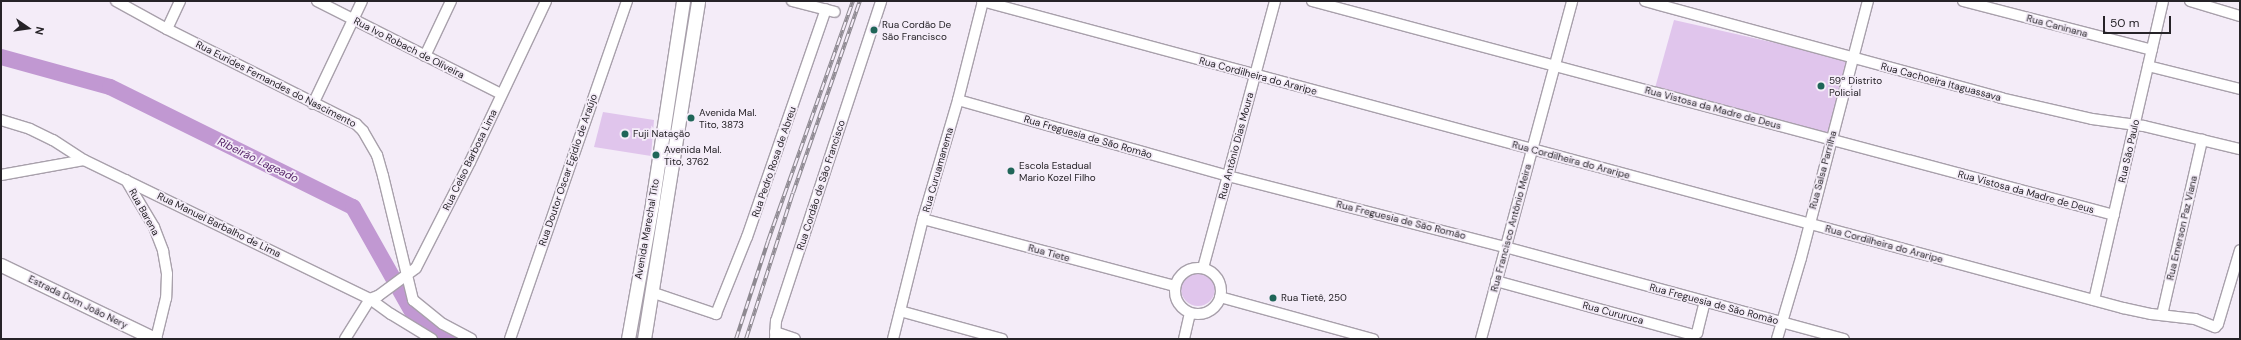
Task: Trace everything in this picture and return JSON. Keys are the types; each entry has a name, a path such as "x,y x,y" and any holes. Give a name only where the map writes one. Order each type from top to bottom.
{"main road":[{"name":"Avenida Marechal Tito","path":"628,339 652,204 683,1"},
{"name":"Avenida Marechal Tito","path":"644,339 695,1"},
{"name":"Estrada Dom João Nery","path":"1,266 155,339"}],"street":[{"name":"Rua Eurides Fernandes do Nascimento","path":"116,1 313,104 356,124 370,140 383,176 408,276 410,295 417,305 443,324 471,339"},
{"path":"167,29 180,1"},
{"name":"Rua Ivo Robach de Oliveira","path":"317,1 502,94"},
{"path":"313,104 362,1"},
{"path":"425,56 451,1"},
{"name":"Rua Celso Barbosa Lima","path":"374,297 408,276 416,268 438,226 546,1"},
{"name":"Rua Doutor Oscar Egidio de Araújo","path":"510,339 627,1"},
{"name":"Rua Pedro Rosa de Abreu","path":"652,292 716,314 747,237 831,10 792,1"},
{"name":"Rua Cordão de São Francisco","path":"775,336 776,321 873,32 881,1"},
{"name":"Rua Cordão de São Francisco","path":"873,32 889,1"},
{"name":"Rua Cordilheira do Araripe","path":"982,1 1809,225 2140,312 2195,319 2216,327 2240,252"},
{"name":"Rua Curuamanema","path":"893,339 923,220 958,100 982,1"},
{"name":"Rua Antônio Dias Moura","path":"1203,268 1276,1"},
{"name":"Rua Vistosa da Madre de Deus","path":"1312,1 2114,215"},
{"name":"Rua Francisco Antônio Meira","path":"1481,339 1572,1"},
{"name":"Rua Cachoeira Itaguassava","path":"1645,1 1853,58 2071,115 2135,124 2240,149"},
{"name":"Rua Salsa Parrilha","path":"1777,339 1809,225 1868,1"},
{"name":"Rua Caninana","path":"1963,1 2152,50"},
{"name":"Rua São Paulo","path":"2094,300 2163,1"},
{"path":"2190,1 2240,16"},
{"path":"2148,66 2240,89"},
{"name":"Rua Freguesia de São Romão","path":"958,100 1228,176 1505,247 1844,339"},
{"name":"Rua Manuel Barbalho de Lima","path":"1,120 30,129 53,140 84,160 374,297 391,314 432,339"},
{"name":"Rua Emerson Paz Viana","path":"2162,315 2202,140"},
{"path":"1,175 84,160"},
{"name":"Rua Barena","path":"126,180 154,226 163,250 167,274 166,298 155,339"},
{"name":"Rua Tiete","path":"923,220 1175,286"},
{"path":"1196,268 1203,268 1216,276 1221,290 1220,297 1212,310 1205,314 1190,314 1184,311 1176,300 1175,286 1182,274 1196,268"},
{"name":"Rua Cururuca","path":"1496,281 1694,335 1697,333 1705,301"},
{"path":"345,339 374,297"},
{"path":"1220,297 1373,339"},
{"path":"900,311 1002,339"},
{"path":"1184,339 1190,314"},
{"path":"775,336 795,339"}],"shaded area":[{"path":"1674,20 1850,60 1829,135 1655,88"},
{"name":"Fuji Natação","path":"603,112 654,120 651,156 594,147"},
{"path":"1195,272 1201,272 1205,273 1212,279 1215,289 1214,296 1208,303 1201,306 1195,306 1191,305 1184,299 1181,292 1181,286 1182,282 1188,275"}],"waterway":[{"name":"Ribeirão Lageado","path":"1,57 110,87 353,207 416,319 455,339"}],"railway":[{"path":"736,339 768,241 853,1"},
{"path":"746,339 793,193 860,1"}],"place":[{"name":"Rua Cordão De São Francisco","path":"874,30"},
{"name":"59º Distrito Policial","path":"1821,86"},
{"name":"Avenida Mal. Tito, 3873","path":"691,118"},
{"name":"Fuji Natação","path":"625,134"},
{"name":"Avenida Mal. Tito, 3762","path":"656,155"},
{"name":"Escola Estadual Mario Kozel Filho","path":"1011,171"},
{"name":"Rua Tietê, 250","path":"1273,298"}]}
